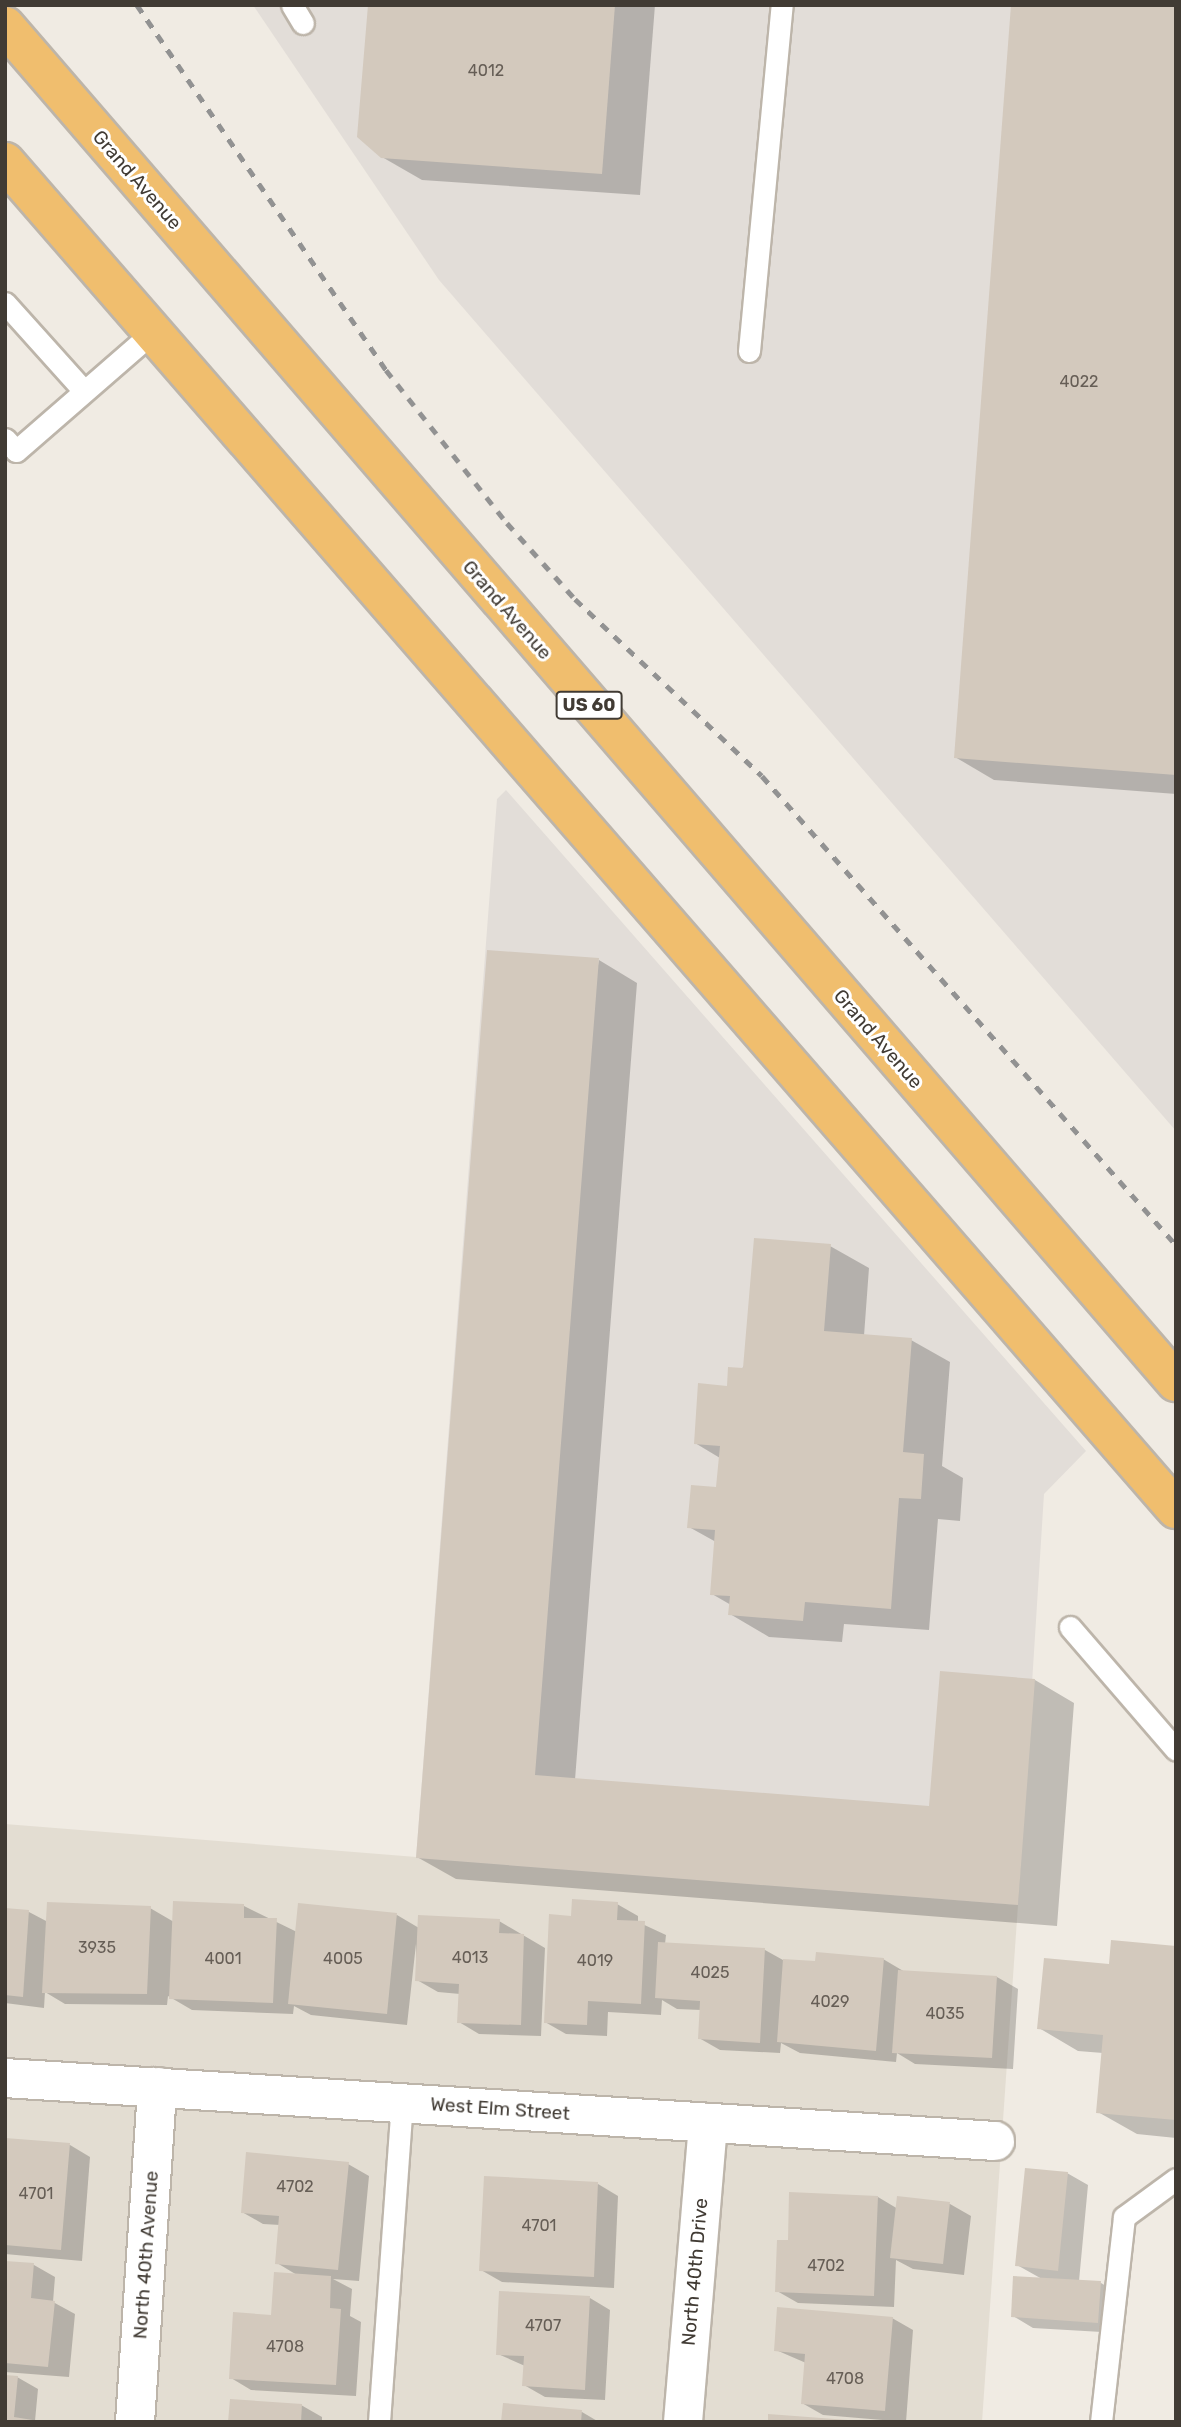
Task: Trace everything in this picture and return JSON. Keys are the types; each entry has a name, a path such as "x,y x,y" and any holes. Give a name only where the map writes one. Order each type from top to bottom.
{"highway":[{"name":"Grand Avenue","path":"5,26 1176,1382"},
{"path":"5,162 1176,1509"}],"street":[{"name":"West Elm Street","path":"5,2078 995,2141"},
{"name":"North 40th Avenue","path":"135,2422 158,2087"},
{"name":"North 40th Drive","path":"683,2422 708,2123"}],"lane":[{"path":"749,351 782,5"},
{"path":"5,303 84,391"},
{"path":"5,439 16,451 153,332"},
{"path":"1070,1627 1176,1750"},
{"path":"379,2422 402,2102"},
{"path":"1101,2422 1124,2217 1176,2179"}],"shaded area":[{"path":"253,5 1176,5 1176,1131 439,280"},
{"path":"506,790 1086,1451 1044,1494 1018,1905 416,1858 497,799"},
{"path":"5,1824 1018,1905 982,2422 5,2422"}],"building":[{"path":"368,5 615,5 602,174 381,158 357,137"},
{"path":"1011,5 1176,5 1176,775 954,758"},
{"path":"487,950 599,958 535,1775 929,1806 940,1671 1035,1679 1018,1905 416,1858"},
{"path":"754,1238 831,1244 824,1331 912,1338 903,1452 924,1454 921,1499 899,1498 891,1609 805,1602 803,1621 728,1615 730,1596 710,1595 715,1530 687,1528 691,1485 716,1487 720,1446 694,1444 698,1383 727,1386 728,1367 743,1368"},
{"path":"572,1899 618,1902 617,1920 645,1921 641,2004 588,2001 587,2025 544,2023 549,1914 571,1916"},
{"path":"173,1901 244,1904 244,1918 277,1918 273,2003 169,1999"},
{"path":"47,1902 151,1906 147,1994 42,1993"},
{"path":"298,1903 397,1913 387,2014 288,2004"},
{"path":"5,1908 29,1910 23,1997 5,1995"},
{"path":"418,1915 500,1919 499,1933 524,1934 521,2025 457,2023 459,1984 415,1981"},
{"path":"1111,1940 1176,1946 1176,2120 1096,2113 1103,2035 1037,2029 1044,1958 1109,1964"},
{"path":"658,1942 765,1948 760,2043 698,2039 700,2001 655,1998"},
{"path":"816,1952 884,1958 876,2051 777,2042 783,1959 815,1961"},
{"path":"898,1970 997,1976 992,2058 892,2053"},
{"path":"5,2138 70,2143 61,2250 5,2245"},
{"path":"246,2152 349,2162 338,2270 275,2264 279,2216 241,2213"},
{"path":"1025,2168 1068,2172 1058,2271 1015,2266"},
{"path":"484,2176 598,2182 594,2277 479,2271"},
{"path":"789,2192 878,2196 874,2296 775,2292 777,2240 788,2240"},
{"path":"897,2196 950,2202 943,2264 890,2258"},
{"path":"5,2261 34,2263 31,2298 55,2301 48,2367 5,2363"},
{"path":"274,2272 331,2276 330,2308 341,2309 336,2385 229,2379 233,2312 271,2315"},
{"path":"1013,2276 1101,2281 1098,2323 1011,2317"},
{"path":"499,2291 590,2296 585,2390 522,2386 524,2356 496,2355"},
{"path":"777,2307 893,2317 885,2411 801,2404 805,2354 774,2351"},
{"path":"5,2375 18,2376 14,2417 45,2422 5,2422"},
{"path":"230,2399 302,2404 301,2422 228,2422"},
{"path":"503,2403 582,2410 581,2422 501,2422"},
{"path":"768,2414 848,2420 848,2422 768,2422"}],"railway":[{"path":"137,5 386,370 507,523 575,599 762,776 1176,1245"}]}
